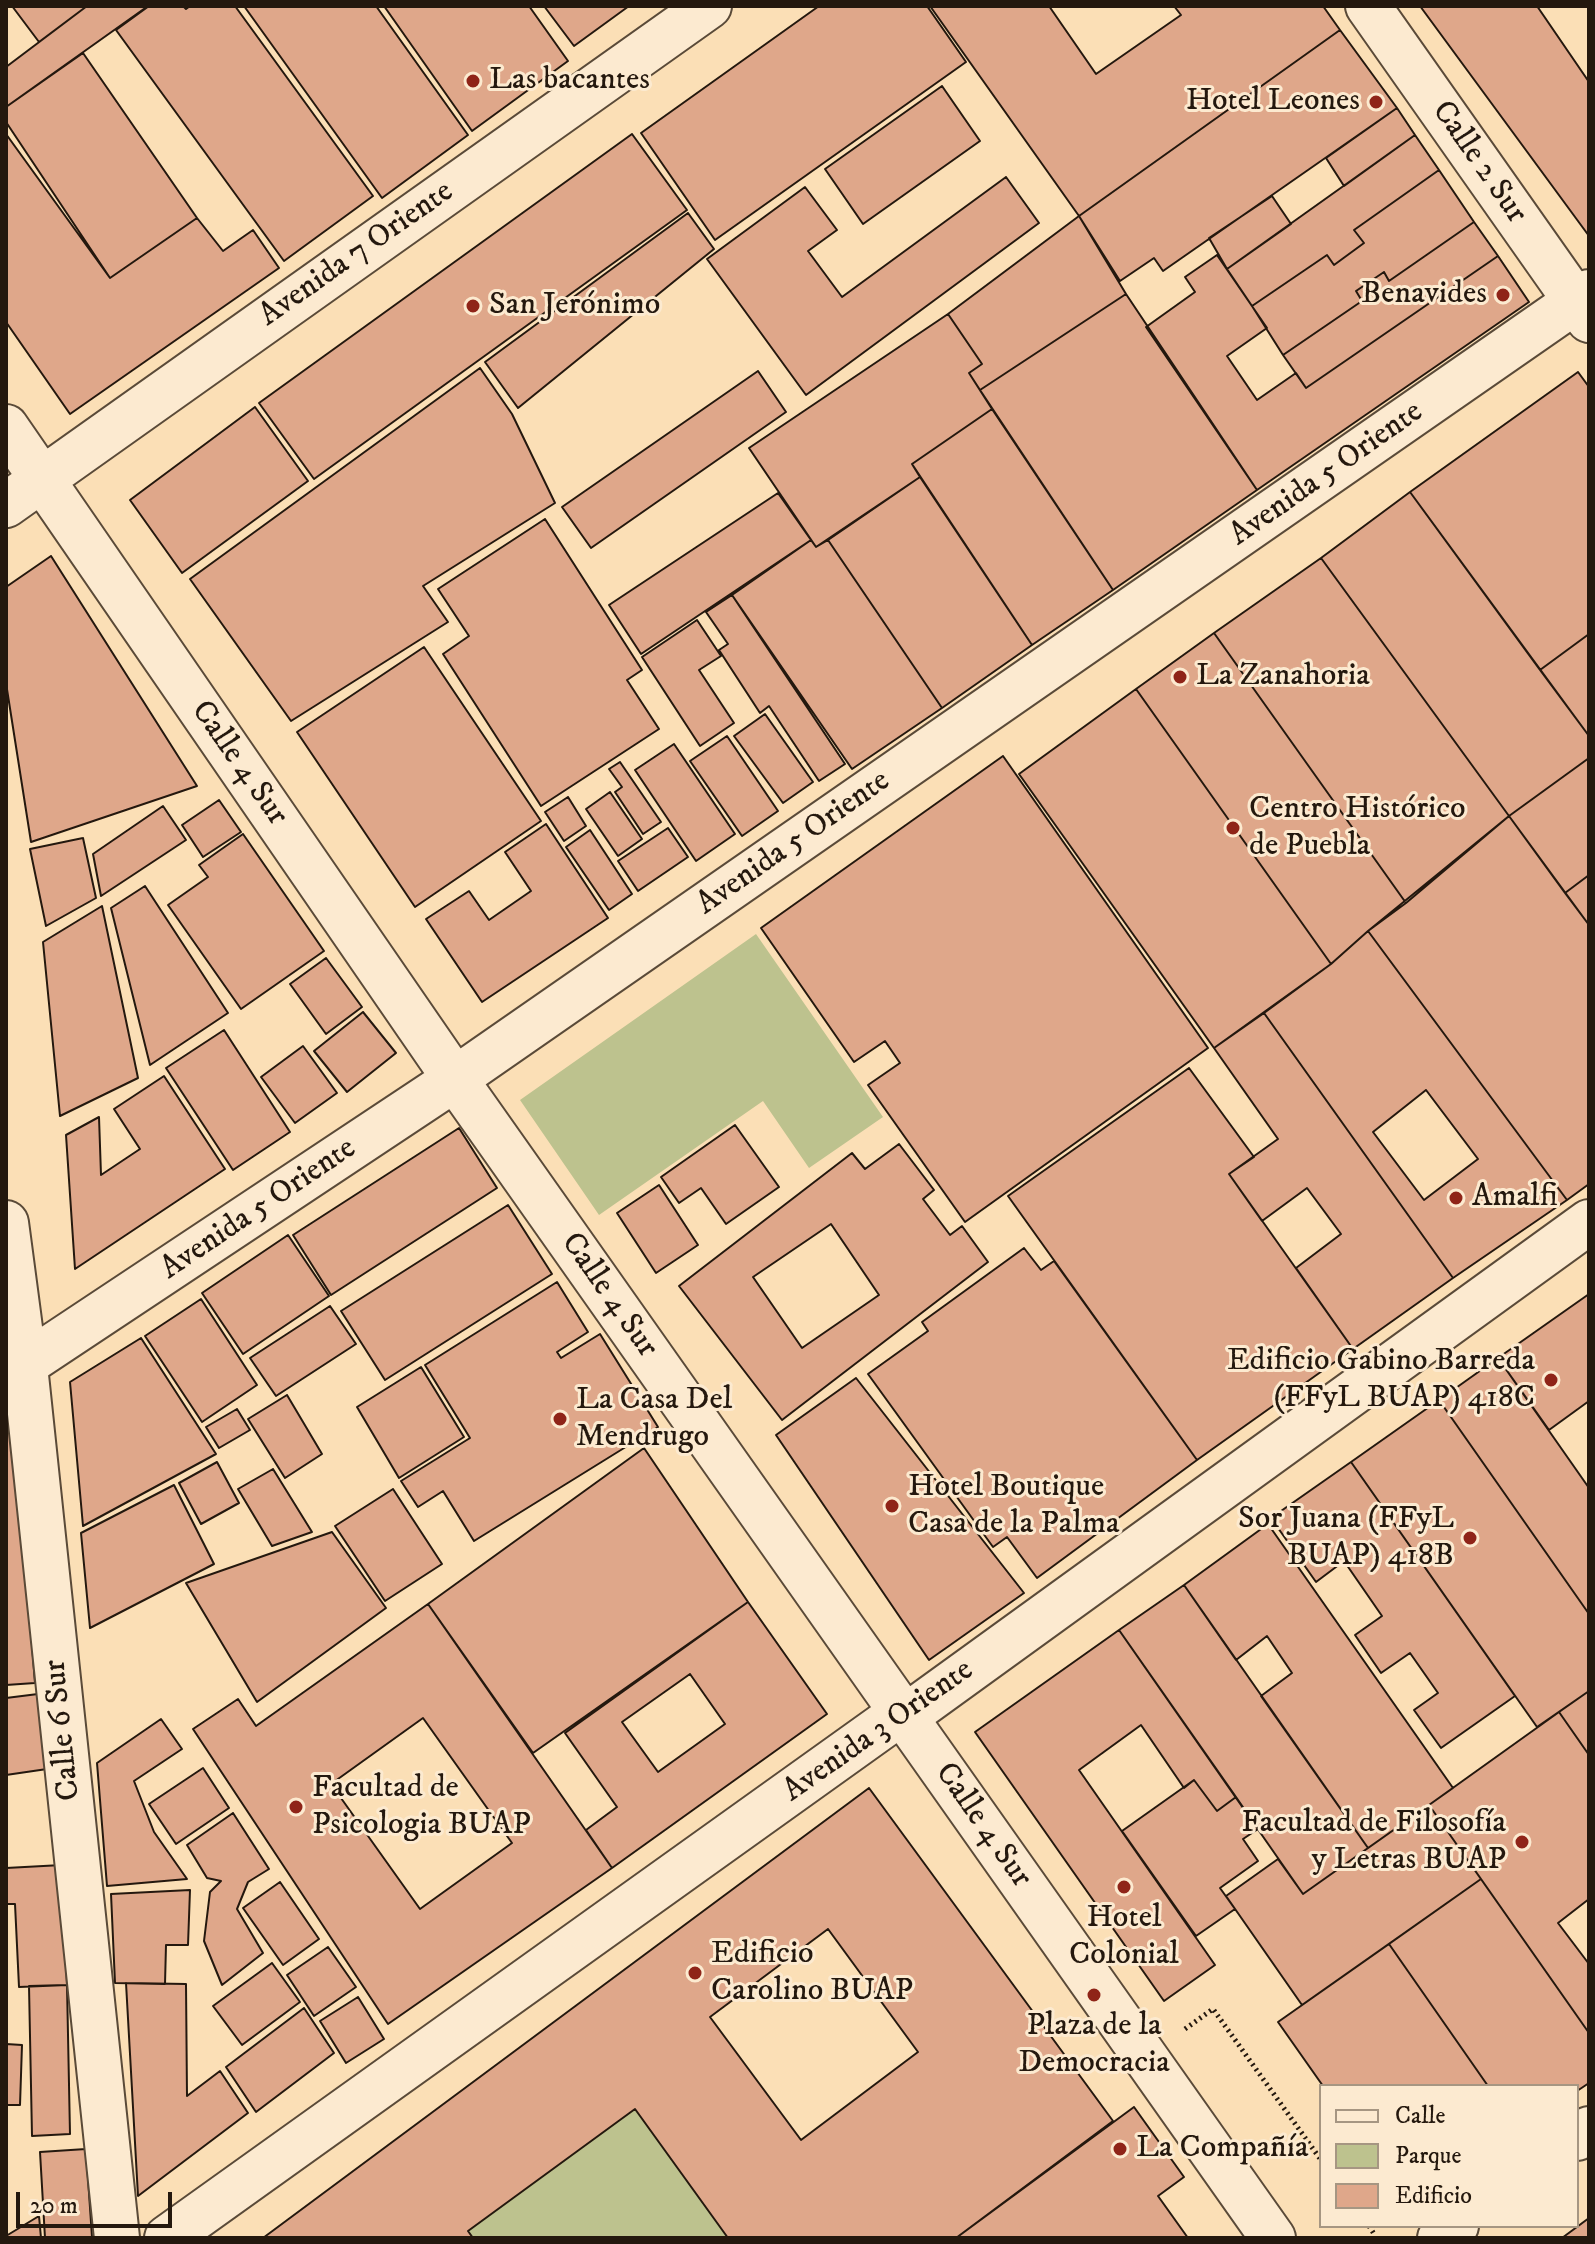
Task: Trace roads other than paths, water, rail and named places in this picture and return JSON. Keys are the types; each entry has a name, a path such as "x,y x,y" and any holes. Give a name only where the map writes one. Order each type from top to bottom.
{"street":[{"name":"Avenida 7 Oriente","path":"6,505 709,6"},
{"name":"Calle 2 Sur","path":"1368,6 1585,304"},
{"name":"Avenida 5 Oriente","path":"16,1372 455,1079 1585,304"},
{"name":"Calle 4 Sur","path":"6,427 455,1079 1273,2238"},
{"name":"Avenida 3 Oriente","path":"167,2238 891,1720 905,1717 1589,1222"},
{"name":"Calle 6 Sur","path":"6,1223 16,1372 117,2238"}],"place":[{"name":"Las bacantes","path":"473,81"},
{"name":"Hotel Leones","path":"1376,102"},
{"name":"Benavides","path":"1503,295"},
{"name":"San Jerónimo","path":"473,306"},
{"name":"La Zanahoria","path":"1180,677"},
{"name":"Centro Histórico de Puebla","path":"1233,828"},
{"name":"Amalfi","path":"1456,1198"},
{"name":"Edificio Gabino Barreda (FFyL BUAP) 418C","path":"1551,1380"},
{"name":"La Casa Del Mendrugo","path":"560,1419"},
{"name":"Hotel Boutique Casa de la Palma","path":"892,1506"},
{"name":"Sor Juana (FFyL BUAP) 418B","path":"1470,1538"},
{"name":"Facultad de Psicologia BUAP","path":"296,1807"},
{"name":"Facultad de Filosofía y Letras BUAP","path":"1522,1842"},
{"name":"Hotel Colonial","path":"1124,1887"},
{"name":"Edificio Carolino BUAP","path":"695,1973"},
{"name":"Plaza de la Democracia","path":"1094,1995"},
{"name":"La Compañía","path":"1120,2149"}]}
